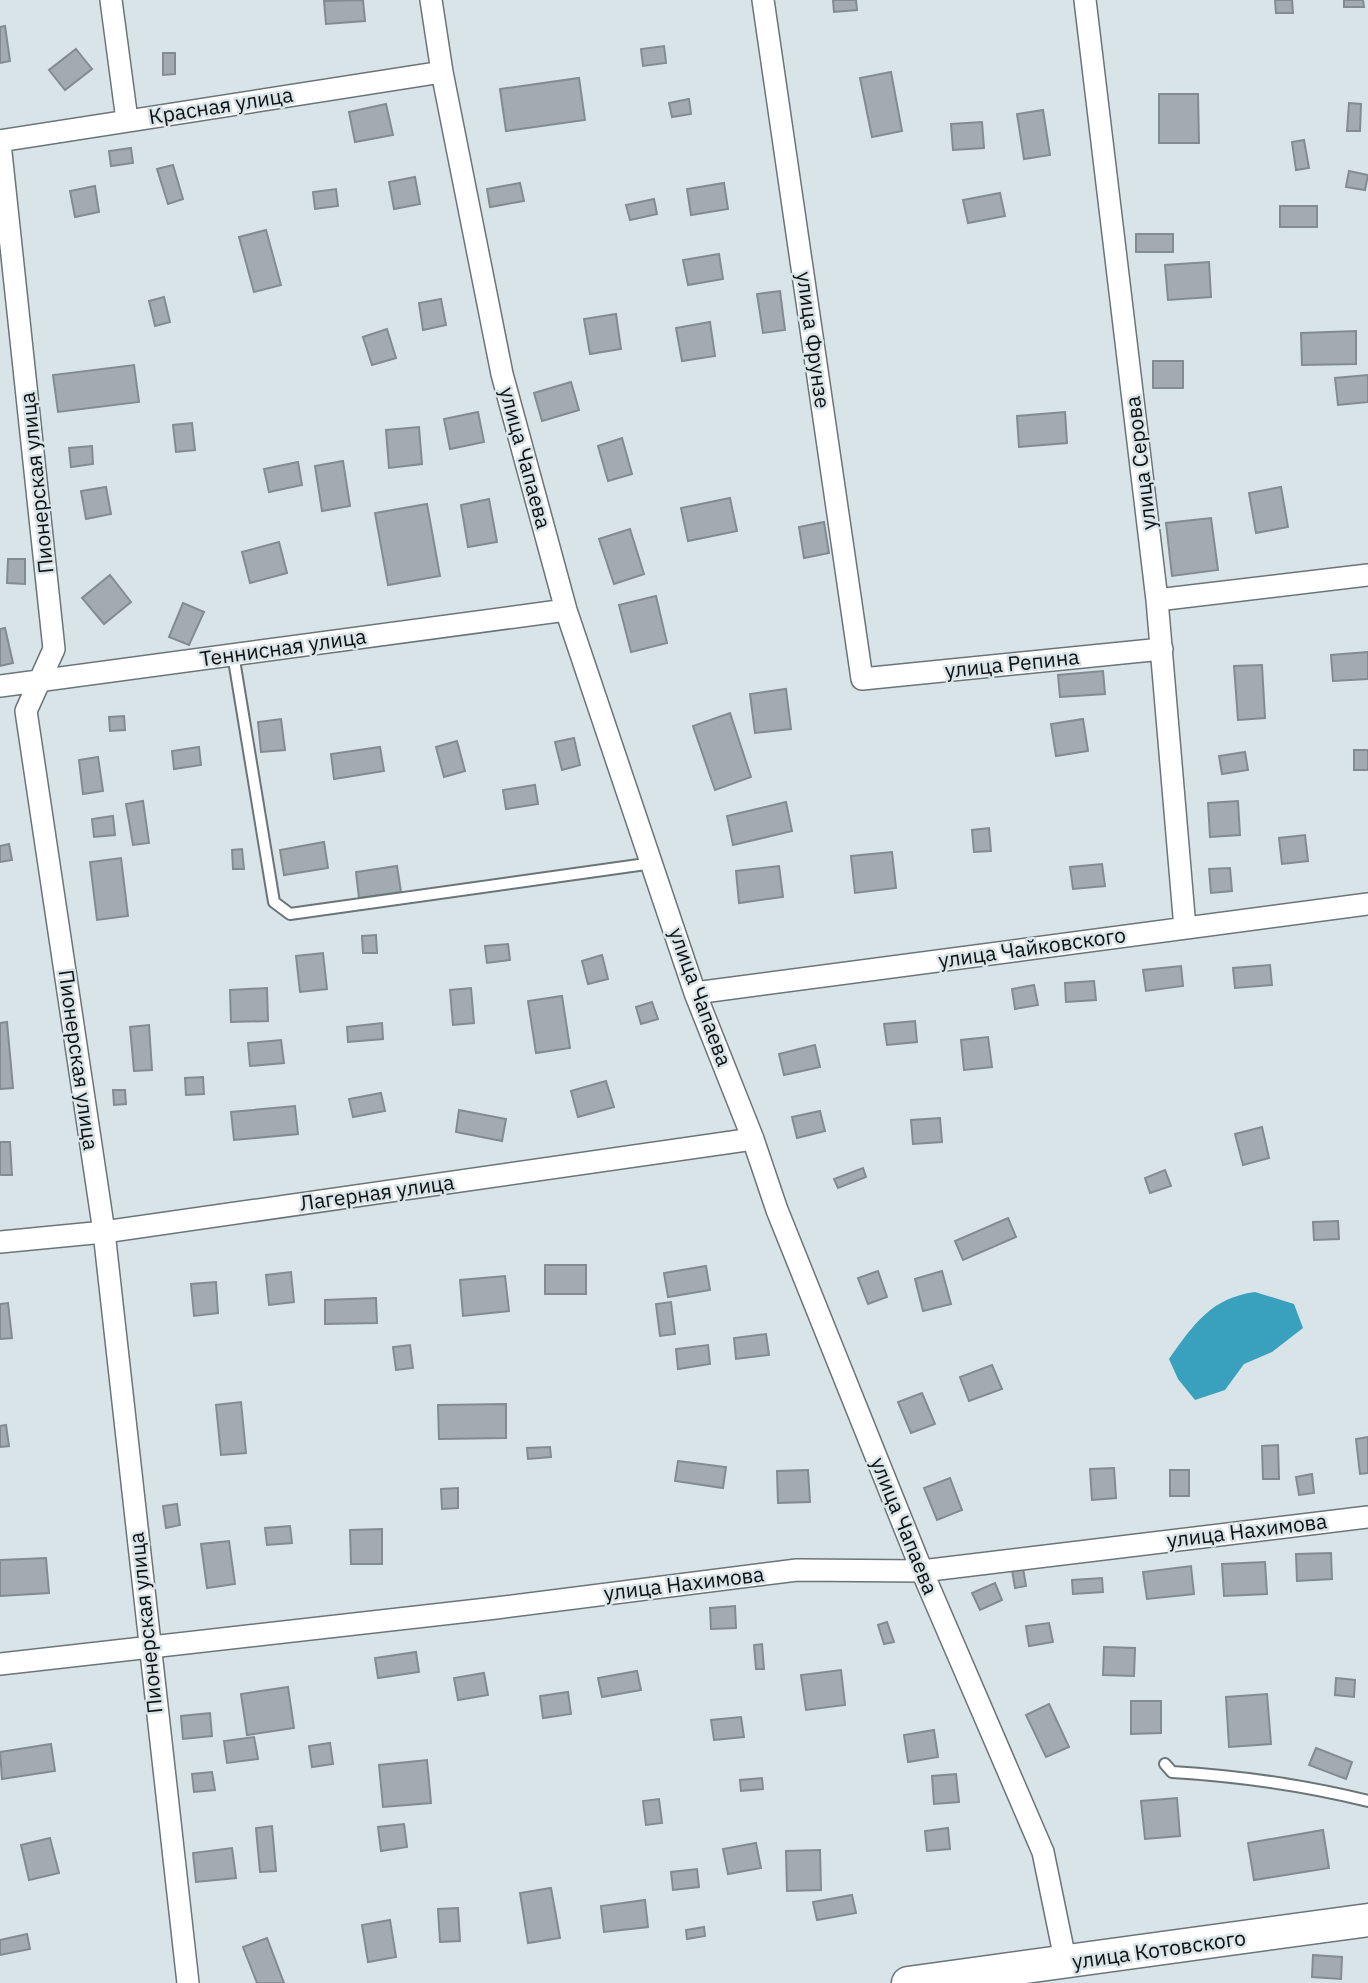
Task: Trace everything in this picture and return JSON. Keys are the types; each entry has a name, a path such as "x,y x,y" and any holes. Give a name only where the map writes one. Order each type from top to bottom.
{"main road":[{"name":"улица Котовского","path":"908,1983 1066,1964 1368,1920"}],"street":[{"path":"111,0 127,120"},
{"name":"улица Чапаева","path":"430,0 502,374 566,610 695,993 753,1139 777,1210 922,1571 1042,1852 1066,1964"},
{"name":"улица Фрунзе","path":"763,0 862,679"},
{"name":"улица Серова","path":"1085,0 1157,600 1185,928"},
{"name":"Красная улица","path":"0,142 442,72"},
{"name":"Пионерская улица","path":"0,142 54,649 26,711 104,1231 148,1649 188,1983"},
{"path":"1157,600 1368,575"},
{"name":"Теннисная улица","path":"0,686 566,610"},
{"name":"улица Репина","path":"862,679 1162,649"},
{"name":"улица Чайковского","path":"695,993 1368,904"},
{"name":"Лагерная улица","path":"0,1242 104,1231 753,1139"},
{"name":"улица Нахимова","path":"0,1664 148,1649 797,1570 922,1571 1368,1517"}],"lane":[{"path":"233,654 274,902 290,914 653,863"},
{"path":"1165,1764 1172,1772 1222,1775 1323,1789 1368,1801"}],"water":[{"path":"1255,1292 1294,1304 1303,1328 1272,1352 1244,1364 1225,1390 1195,1400 1178,1379 1169,1359 1196,1324 1215,1307 1240,1295"}],"building":[{"path":"363,0 365,21 326,24 324,1"},
{"path":"833,0 856,0 857,10 834,12"},
{"path":"1275,0 1292,0 1293,13 1276,13"},
{"path":"1344,0 1363,0 1364,7 1344,7"},
{"path":"5,26 10,61 0,63 0,27"},
{"path":"664,46 666,63 643,66 641,49"},
{"path":"76,49 92,69 65,90 49,70"},
{"path":"163,53 175,53 175,74 163,75"},
{"path":"891,72 902,131 872,137 860,78"},
{"path":"579,78 585,120 506,131 500,89"},
{"path":"1159,94 1198,94 1199,143 1159,143"},
{"path":"689,99 691,114 672,117 669,103"},
{"path":"1349,103 1361,104 1360,131 1347,131"},
{"path":"386,104 393,135 355,142 349,112"},
{"path":"1043,110 1050,155 1024,159 1017,114"},
{"path":"982,122 984,148 953,150 951,124"},
{"path":"1304,140 1309,168 1296,170 1292,142"},
{"path":"131,148 133,163 111,166 109,151"},
{"path":"173,165 183,199 168,204 157,169"},
{"path":"1349,171 1368,175 1365,190 1346,187"},
{"path":"415,177 420,204 394,209 389,182"},
{"path":"520,183 524,201 490,207 487,189"},
{"path":"724,183 728,209 691,215 687,189"},
{"path":"95,186 99,212 75,217 70,191"},
{"path":"336,189 338,206 315,209 313,192"},
{"path":"1000,193 1005,216 968,223 963,200"},
{"path":"654,199 657,214 630,220 626,205"},
{"path":"1280,206 1317,206 1317,227 1280,227"},
{"path":"266,230 281,285 254,292 239,237"},
{"path":"1136,234 1173,234 1173,252 1136,252"},
{"path":"719,254 723,279 688,285 683,260"},
{"path":"1209,262 1211,297 1168,300 1165,265"},
{"path":"780,291 785,330 763,333 757,294"},
{"path":"164,297 170,322 155,326 149,301"},
{"path":"441,299 446,325 423,330 419,303"},
{"path":"616,314 621,349 590,354 584,319"},
{"path":"710,322 715,356 682,361 676,328"},
{"path":"387,329 396,358 372,365 363,337"},
{"path":"1356,331 1356,364 1302,365 1301,333"},
{"path":"1153,361 1183,361 1183,388 1153,388"},
{"path":"134,365 139,402 58,412 53,375"},
{"path":"1368,375 1368,402 1338,405 1335,378"},
{"path":"571,382 579,410 542,421 534,393"},
{"path":"478,412 484,442 450,449 444,419"},
{"path":"1065,412 1067,443 1019,447 1017,416"},
{"path":"192,423 195,450 176,452 173,425"},
{"path":"419,427 422,464 389,468 386,430"},
{"path":"622,438 632,474 608,481 598,446"},
{"path":"92,446 93,464 71,467 69,448"},
{"path":"343,461 350,506 322,511 315,466"},
{"path":"298,462 302,485 269,492 264,469"},
{"path":"106,487 111,514 86,519 81,491"},
{"path":"1281,487 1288,527 1256,533 1249,493"},
{"path":"730,498 737,531 688,541 681,508"},
{"path":"489,499 497,542 468,547 461,505"},
{"path":"427,504 440,576 388,585 375,513"},
{"path":"1211,518 1218,570 1172,576 1166,523"},
{"path":"824,522 829,553 804,558 799,527"},
{"path":"630,529 644,574 614,584 599,539"},
{"path":"279,542 287,573 250,583 242,552"},
{"path":"8,559 25,559 25,584 7,583"},
{"path":"110,575 131,602 104,624 82,598"},
{"path":"656,596 667,643 631,652 619,605"},
{"path":"183,603 204,612 189,645 169,637"},
{"path":"5,628 13,663 0,666 0,629"},
{"path":"1368,652 1368,679 1333,681 1331,655"},
{"path":"1262,665 1265,718 1238,720 1234,666"},
{"path":"1103,671 1105,694 1060,697 1058,675"},
{"path":"786,689 791,729 755,733 750,694"},
{"path":"730,713 751,777 715,790 693,726"},
{"path":"124,716 125,730 110,731 109,717"},
{"path":"281,719 285,750 261,752 258,722"},
{"path":"1083,719 1088,751 1056,756 1051,724"},
{"path":"574,738 580,765 562,770 555,742"},
{"path":"457,741 465,771 444,777 436,747"},
{"path":"199,747 201,765 174,769 172,751"},
{"path":"380,747 384,771 334,779 331,754"},
{"path":"1354,750 1368,750 1368,770 1354,770"},
{"path":"1245,752 1248,770 1222,774 1219,756"},
{"path":"98,757 103,791 83,794 79,760"},
{"path":"535,785 538,804 506,809 503,790"},
{"path":"143,801 149,843 133,845 126,804"},
{"path":"1238,801 1240,835 1210,837 1208,803"},
{"path":"786,802 792,831 733,845 727,816"},
{"path":"113,816 115,835 94,837 92,819"},
{"path":"989,828 991,851 974,852 972,830"},
{"path":"1305,835 1308,861 1282,864 1279,838"},
{"path":"324,842 328,868 284,875 280,850"},
{"path":"9,844 12,860 0,862 0,846"},
{"path":"242,849 244,869 233,869 232,850"},
{"path":"892,852 896,888 855,893 851,856"},
{"path":"121,858 128,916 97,920 90,862"},
{"path":"1102,864 1105,886 1073,889 1070,867"},
{"path":"397,866 401,892 359,898 356,872"},
{"path":"779,866 783,897 739,903 736,871"},
{"path":"1230,868 1232,891 1211,893 1209,869"},
{"path":"376,935 377,953 363,953 362,936"},
{"path":"508,944 510,960 487,963 485,946"},
{"path":"323,953 327,989 300,992 296,956"},
{"path":"602,955 608,979 588,984 582,961"},
{"path":"1270,965 1272,985 1235,988 1233,968"},
{"path":"1181,966 1183,986 1146,991 1143,970"},
{"path":"1094,981 1096,1000 1066,1002 1065,983"},
{"path":"1034,985 1038,1005 1015,1009 1012,989"},
{"path":"267,988 268,1021 231,1022 230,990"},
{"path":"471,988 474,1023 453,1025 450,990"},
{"path":"562,996 570,1048 536,1053 528,1001"},
{"path":"652,1002 658,1019 641,1024 636,1007"},
{"path":"915,1021 917,1042 887,1045 884,1024"},
{"path":"7,1022 13,1088 0,1089 0,1023"},
{"path":"382,1023 383,1039 348,1042 347,1027"},
{"path":"149,1025 152,1070 134,1071 130,1027"},
{"path":"988,1037 992,1067 964,1070 961,1040"},
{"path":"281,1040 284,1063 250,1066 248,1043"},
{"path":"815,1045 820,1067 784,1075 779,1054"},
{"path":"203,1077 204,1094 186,1095 185,1078"},
{"path":"606,1081 614,1107 578,1117 571,1091"},
{"path":"113,1090 125,1090 126,1104 114,1105"},
{"path":"381,1093 385,1111 353,1117 349,1099"},
{"path":"295,1106 298,1134 234,1140 231,1112"},
{"path":"459,1110 506,1119 502,1141 456,1132"},
{"path":"820,1111 825,1131 797,1138 792,1117"},
{"path":"940,1118 942,1142 913,1144 911,1120"},
{"path":"1262,1127 1269,1158 1243,1165 1235,1134"},
{"path":"0,1142 10,1142 12,1175 0,1175"},
{"path":"863,1168 866,1177 838,1188 834,1179"},
{"path":"1165,1170 1171,1186 1150,1193 1145,1178"},
{"path":"1008,1218 1016,1237 963,1260 955,1241"},
{"path":"1338,1221 1339,1239 1314,1240 1313,1222"},
{"path":"545,1265 586,1265 586,1294 545,1294"},
{"path":"706,1266 710,1290 668,1297 664,1273"},
{"path":"878,1271 887,1297 868,1304 858,1278"},
{"path":"942,1271 951,1304 923,1311 915,1279"},
{"path":"291,1272 294,1302 269,1305 266,1275"},
{"path":"505,1276 509,1311 463,1316 460,1280"},
{"path":"216,1282 218,1313 194,1316 191,1284"},
{"path":"376,1298 377,1323 325,1324 325,1300"},
{"path":"671,1302 675,1334 660,1336 656,1304"},
{"path":"8,1303 12,1338 0,1339 0,1304"},
{"path":"766,1334 769,1355 736,1359 734,1338"},
{"path":"410,1345 413,1368 396,1370 393,1347"},
{"path":"708,1345 710,1364 678,1369 676,1349"},
{"path":"992,1365 1002,1389 969,1401 960,1377"},
{"path":"922,1393 935,1424 911,1433 898,1402"},
{"path":"241,1402 246,1453 221,1455 216,1405"},
{"path":"506,1404 506,1438 439,1439 438,1405"},
{"path":"6,1425 9,1446 0,1447 0,1426"},
{"path":"1368,1437 1368,1473 1360,1474 1356,1439"},
{"path":"1278,1445 1279,1479 1263,1479 1262,1446"},
{"path":"550,1447 551,1457 528,1459 527,1448"},
{"path":"678,1461 726,1467 723,1488 675,1481"},
{"path":"1114,1468 1116,1498 1092,1500 1090,1469"},
{"path":"808,1470 810,1502 778,1503 777,1471"},
{"path":"1170,1470 1189,1470 1189,1496 1170,1496"},
{"path":"1312,1474 1314,1493 1299,1495 1296,1477"},
{"path":"950,1478 962,1510 937,1520 924,1488"},
{"path":"458,1488 458,1508 442,1509 441,1489"},
{"path":"177,1504 180,1525 166,1528 163,1506"},
{"path":"290,1526 292,1543 267,1545 265,1528"},
{"path":"382,1529 382,1564 351,1564 350,1530"},
{"path":"229,1541 235,1584 207,1588 201,1544"},
{"path":"1331,1553 1332,1579 1297,1581 1296,1554"},
{"path":"46,1558 49,1593 0,1596 0,1560"},
{"path":"1265,1562 1267,1594 1224,1596 1222,1564"},
{"path":"1191,1566 1194,1594 1147,1599 1143,1572"},
{"path":"1023,1568 1026,1586 1015,1588 1012,1570"},
{"path":"1102,1578 1103,1592 1073,1594 1072,1580"},
{"path":"995,1583 1002,1600 980,1610 972,1593"},
{"path":"735,1606 736,1628 711,1629 710,1608"},
{"path":"887,1622 894,1642 884,1644 878,1625"},
{"path":"1049,1623 1053,1642 1029,1646 1026,1626"},
{"path":"762,1644 764,1669 756,1669 754,1645"},
{"path":"1104,1647 1135,1648 1134,1676 1103,1675"},
{"path":"416,1652 419,1672 378,1678 375,1658"},
{"path":"841,1670 845,1705 806,1710 801,1675"},
{"path":"637,1671 641,1690 602,1697 598,1678"},
{"path":"484,1673 488,1695 458,1700 454,1678"},
{"path":"1336,1678 1355,1680 1354,1697 1335,1695"},
{"path":"288,1687 294,1728 247,1735 241,1694"},
{"path":"568,1692 571,1714 543,1718 540,1696"},
{"path":"1267,1694 1271,1744 1229,1747 1226,1697"},
{"path":"1131,1701 1161,1701 1161,1733 1131,1734"},
{"path":"1049,1704 1069,1747 1046,1757 1026,1715"},
{"path":"210,1713 212,1736 183,1739 181,1716"},
{"path":"741,1717 744,1737 714,1740 711,1720"},
{"path":"934,1730 938,1757 908,1762 904,1735"},
{"path":"254,1737 258,1759 227,1763 224,1741"},
{"path":"330,1743 333,1764 312,1767 309,1746"},
{"path":"51,1744 55,1771 2,1779 0,1752"},
{"path":"1316,1748 1352,1762 1346,1779 1309,1765"},
{"path":"427,1760 431,1803 383,1807 379,1765"},
{"path":"212,1772 215,1790 194,1792 192,1774"},
{"path":"956,1774 959,1802 934,1804 932,1776"},
{"path":"762,1778 763,1789 741,1791 740,1780"},
{"path":"1177,1798 1180,1836 1145,1839 1141,1801"},
{"path":"659,1799 662,1823 646,1825 643,1801"},
{"path":"404,1824 407,1847 381,1851 378,1827"},
{"path":"272,1826 276,1871 260,1872 256,1828"},
{"path":"948,1828 950,1849 927,1851 925,1831"},
{"path":"1323,1830 1329,1868 1254,1880 1248,1843"},
{"path":"50,1838 59,1873 29,1880 21,1845"},
{"path":"756,1843 761,1868 728,1874 723,1849"},
{"path":"232,1848 236,1878 196,1882 193,1853"},
{"path":"820,1850 821,1890 787,1891 786,1851"},
{"path":"697,1869 699,1887 673,1890 671,1872"},
{"path":"551,1888 560,1938 528,1943 520,1893"},
{"path":"852,1895 856,1913 817,1920 813,1902"},
{"path":"645,1900 648,1927 604,1932 601,1906"},
{"path":"458,1908 460,1941 440,1942 438,1909"},
{"path":"390,1920 396,1957 368,1962 362,1925"},
{"path":"704,1927 705,1936 687,1939 686,1930"},
{"path":"27,1934 30,1949 0,1955 0,1940"},
{"path":"267,1938 284,1983 257,1983 243,1947"},
{"path":"1313,1955 1342,1957 1341,1979 1312,1977"}]}
